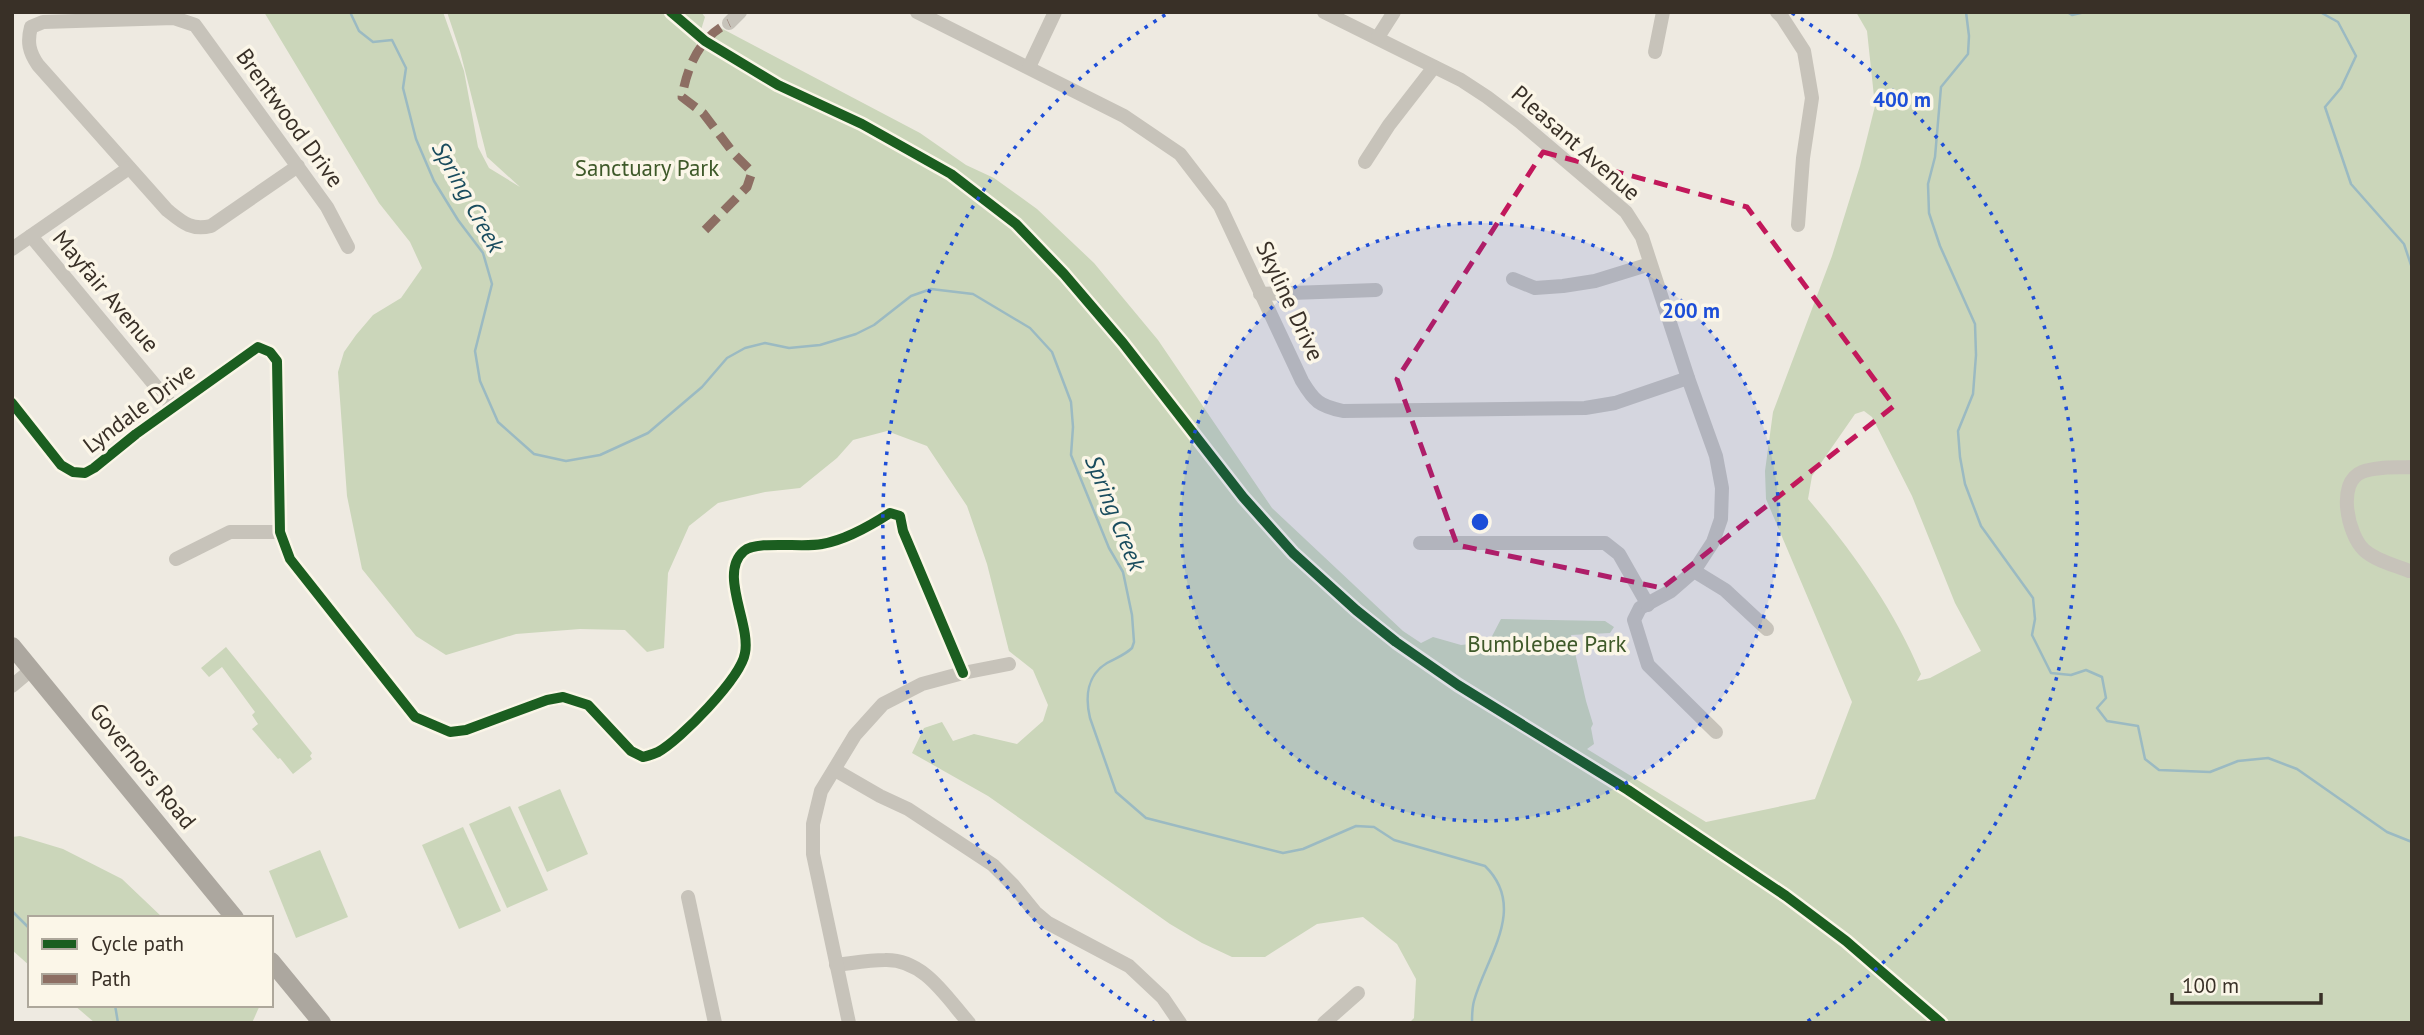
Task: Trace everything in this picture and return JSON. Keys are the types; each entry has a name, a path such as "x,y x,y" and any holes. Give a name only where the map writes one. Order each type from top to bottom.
{"main road":[{"name":"Governors Road","path":"12,646 233,916"},
{"path":"273,963 322,1023"}],"street":[{"path":"729,23 740,12"},
{"name":"Skyline Drive","path":"917,12 1124,116 1180,154 1220,206 1260,294 1313,399 1326,408 1343,411 1585,408 1615,403 1688,378"},
{"path":"1029,67 1055,12"},
{"name":"Pleasant Avenue","path":"1324,12 1461,79 1520,122 1626,212 1642,237 1716,456 1722,488 1721,519 1713,542 1693,571 1671,591 1644,607"},
{"path":"1378,37 1394,12"},
{"path":"1655,52 1662,12"},
{"path":"1777,12 1804,51 1812,98 1803,158 1798,225"},
{"name":"Brentwood Drive","path":"129,168 38,65 30,53 28,38 31,27 43,22 174,18 195,25 327,207 348,247"},
{"path":"1365,162 1389,125 1434,66"},
{"path":"12,249 129,168 167,209 189,227 200,229 212,226 298,166"},
{"name":"Mayfair Avenue","path":"31,236 173,407"},
{"path":"1513,279 1535,288 1563,286 1595,281 1650,264"},
{"path":"1260,294 1376,290"},
{"name":"Lyndale Drive","path":"12,403 61,465 73,472 85,472 258,347 270,352 278,361 280,532"},
{"path":"2409,571 2376,558 2364,550 2358,542 2347,509 2348,487 2361,472 2412,467"},
{"path":"176,559 230,533 280,532 290,559 305,580 415,717 450,732 466,730 547,699 563,697 588,705 631,751 643,757 659,751 714,701 741,666 747,638 734,586 733,565 744,551 756,546 803,547 826,544 855,533 890,513 900,516 903,531 963,673"},
{"path":"1420,543 1605,542 1619,554 1644,607 1634,620 1648,665 1716,732"},
{"path":"1693,571 1725,590 1767,629"},
{"path":"849,1023 813,854 813,824 821,791 855,735 883,704 922,684 1009,664"},
{"path":"12,686 31,670"},
{"path":"835,770 880,796 908,808 993,865 1048,923 1129,966 1163,998 1180,1023"},
{"path":"688,897 715,1023"},
{"path":"836,965 904,961 921,969 969,1023"},
{"path":"1324,1023 1358,993"}],"highlighted area":[{"path":"1543,152 1747,207 1894,406 1662,588 1457,545 1397,379"}],"green space":[{"path":"264,12 443,12 464,71 478,147 489,168 520,187 487,157 460,51 447,12 701,12 705,17 691,62 719,27 920,133 966,165 994,178 1037,209 1094,263 1158,340 1272,508 1403,631 1421,643 1433,637 1461,645 1489,642 1501,619 1605,621 1614,627 1610,633 1571,635 1593,724 1591,728 1594,744 1587,749 1706,822 1815,799 1852,702 1766,499 1765,471 1773,412 1832,256 1860,166 1875,106 1867,31 1856,12 2412,12 2412,1023 1409,1023 1414,1018 1416,979 1397,944 1363,917 1317,924 1265,957 1232,957 1170,924 988,796 912,753 924,728 942,722 953,741 974,734 1017,744 1043,721 1048,705 1033,670 1009,651 987,564 967,506 927,446 887,431 853,440 837,458 800,488 765,492 718,503 689,526 668,573 664,648 647,652 625,630 580,629 516,634 446,655 416,636 362,569 347,496 338,372 344,352 373,315 401,298 422,268 410,242 379,203","holes":["1864,411 1872,417 1912,496 1955,603 1981,651 1930,678 1917,681 1921,674 1885,604 1841,540 1808,499 1812,476 1855,414"]},
{"path":"226,647 312,753 312,759 293,774 252,729 258,724 252,715 255,712 222,667 209,677 201,668"},
{"path":"560,789 588,854 547,872 518,807"},
{"path":"510,806 548,890 507,908 469,824"},
{"path":"463,827 501,911 459,929 422,845"},
{"path":"20,836 63,849 122,879 161,916 28,916 28,964 12,950 12,837"},
{"path":"320,850 348,917 296,938 269,871"},
{"path":"76,1007 259,1007 252,1023 95,1023"}],"waterway":[{"name":"Spring Creek","path":"350,12 359,31 373,42 392,40 406,68 403,88 416,139 434,181 458,220 483,253 492,284 475,351 480,381 498,422 534,454 566,461 600,455 648,433 702,387 727,358 745,348 765,343 789,348 820,345 856,334 874,325 911,296 931,289 973,294 1030,328 1052,352 1071,402 1071,455 1109,548 1123,572 1132,615 1132,648 1100,668 1092,680 1088,695 1090,718 1116,792 1146,818 1283,853 1303,849 1356,826 1374,827 1394,840 1485,866 1497,882 1503,899 1504,916 1474,1001 1472,1023"},
{"path":"1966,12 1968,54 1941,87 1935,157 1928,184 1929,213 1940,246 1975,324 1973,394 1958,431 1960,457 1965,484 1981,526 2033,598 2035,619 2032,635 2051,673 2071,675 2086,670 2102,677 2106,698 2097,708 2107,721 2138,726 2145,759 2159,770 2210,772 2238,761 2268,758 2297,769 2387,832 2412,842"},
{"path":"2067,12 2072,15 2085,12"},
{"path":"2320,12 2338,22 2356,56 2341,88 2325,107 2351,184 2404,244 2412,268"},
{"path":"12,911 28,927"},
{"path":"115,1007 118,1023"}],"marked path":[{"path":"705,230 747,187 752,172 735,155 703,113 682,97 696,54 710,36 729,23"}],"cycle path":[{"path":"671,12 705,41 778,85 862,124 951,174 1016,224 1064,274 1123,343 1243,497 1293,553 1356,610 1458,685 1628,790 1786,896 1846,941 1941,1023"},
{"path":"12,403 61,465 73,472 85,473 258,347 270,352 277,361 280,532 290,559 415,717 450,732 466,730 547,700 563,697 588,705 631,751 643,757 658,752 708,707 741,664 746,641 734,585 734,572 744,551 759,546 831,542 858,532 890,513 900,516 903,531 963,673"}],"park label":[{"name":"Sanctuary Park","path":"647,168"},
{"name":"Bumblebee Park","path":"1547,644"}]}
